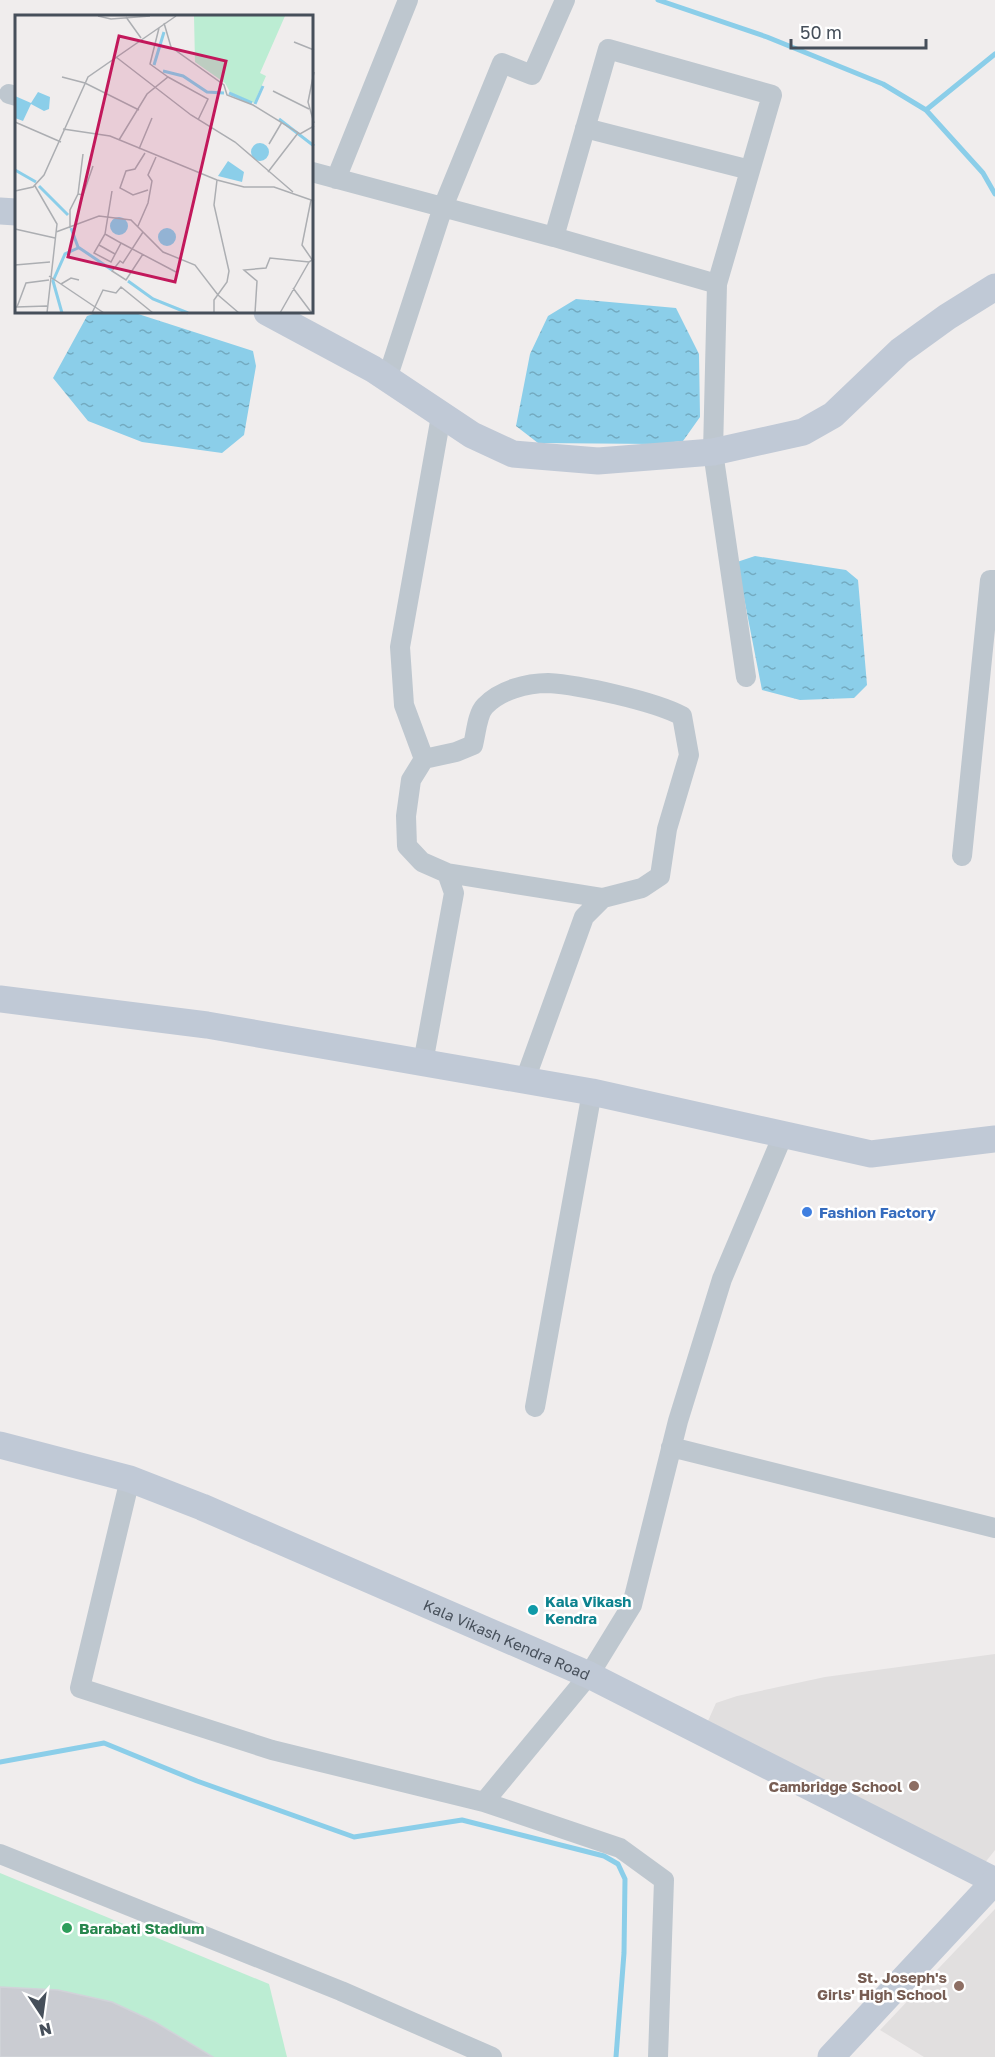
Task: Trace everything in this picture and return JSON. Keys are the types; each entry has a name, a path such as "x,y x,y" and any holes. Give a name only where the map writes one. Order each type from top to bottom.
{"street":[{"path":"336,178 408,0"},
{"path":"387,379 443,207 502,63 532,75 565,0"},
{"path":"554,237 608,49 772,95 717,284 713,452 746,677"},
{"path":"585,128 750,170"},
{"path":"314,172 554,237 717,284"},
{"path":"0,211 15,212"},
{"path":"271,314 387,379 472,435 513,454 597,461 713,452 803,432 833,415 900,351 947,317 995,287"},
{"path":"424,759 404,705 400,647 441,416"},
{"path":"962,856 990,580 995,580"},
{"path":"547,683 621,696 666,708 682,716 689,755 667,829 660,876 642,888 603,898 447,873 422,862 407,846 406,816 411,780 424,759 473,745 483,708 503,692 547,683"},
{"path":"423,1063 454,893 447,873"},
{"path":"525,1080 584,916 603,898"},
{"path":"0,999 207,1025 525,1080 592,1092 871,1154 995,1139"},
{"path":"535,1407 592,1092"},
{"path":"484,1802 590,1675 632,1605 671,1447 722,1279 783,1135"},
{"name":"Kala Vikash Kendra Road","path":"0,1445 130,1479 202,1507 590,1675 995,1881"},
{"path":"671,1447 995,1528"},
{"path":"130,1479 80,1688 272,1750 484,1802 620,1848 664,1880 658,2057"},
{"path":"0,1854 341,1991 492,2057"},
{"path":"831,2057 995,1881"}],"shaded area":[{"name":"Cambridge School","path":"995,1654 995,1850 984,1864 708,1721 716,1703 737,1696 825,1677"},
{"name":"St. Joseph's Girls' High School","path":"995,1909 995,2057 924,2057 880,2030"}],"green space":[{"name":"Barabati Stadium","path":"0,1873 269,1984 287,2057 0,2057"}],"water":[{"path":"576,299 676,308 699,354 700,417 683,441 655,444 538,443 516,426 530,354 548,316"},
{"path":"138,314 253,351 256,366 244,435 222,453 142,442 88,421 53,378 87,316"},
{"path":"755,556 846,570 858,580 867,685 854,698 800,700 762,690 737,562"}],"building":[{"path":"0,1987 58,1990 112,2002 155,2022 213,2057 0,2057"}],"waterway":[{"path":"658,0 767,37 883,84 926,110 983,173 995,194"},
{"path":"926,110 995,54"},
{"path":"0,1762 104,1743 197,1781 354,1837 462,1820 604,1856 618,1864 625,1879 624,1953 616,2057"}],"place":[{"name":"Fashion Factory","path":"807,1212"},
{"name":"Kala Vikash Kendra","path":"533,1610"},
{"name":"Cambridge School","path":"914,1786"},
{"name":"Barabati Stadium","path":"67,1928"},
{"name":"St. Joseph's Girls' High School","path":"959,1986"}]}
